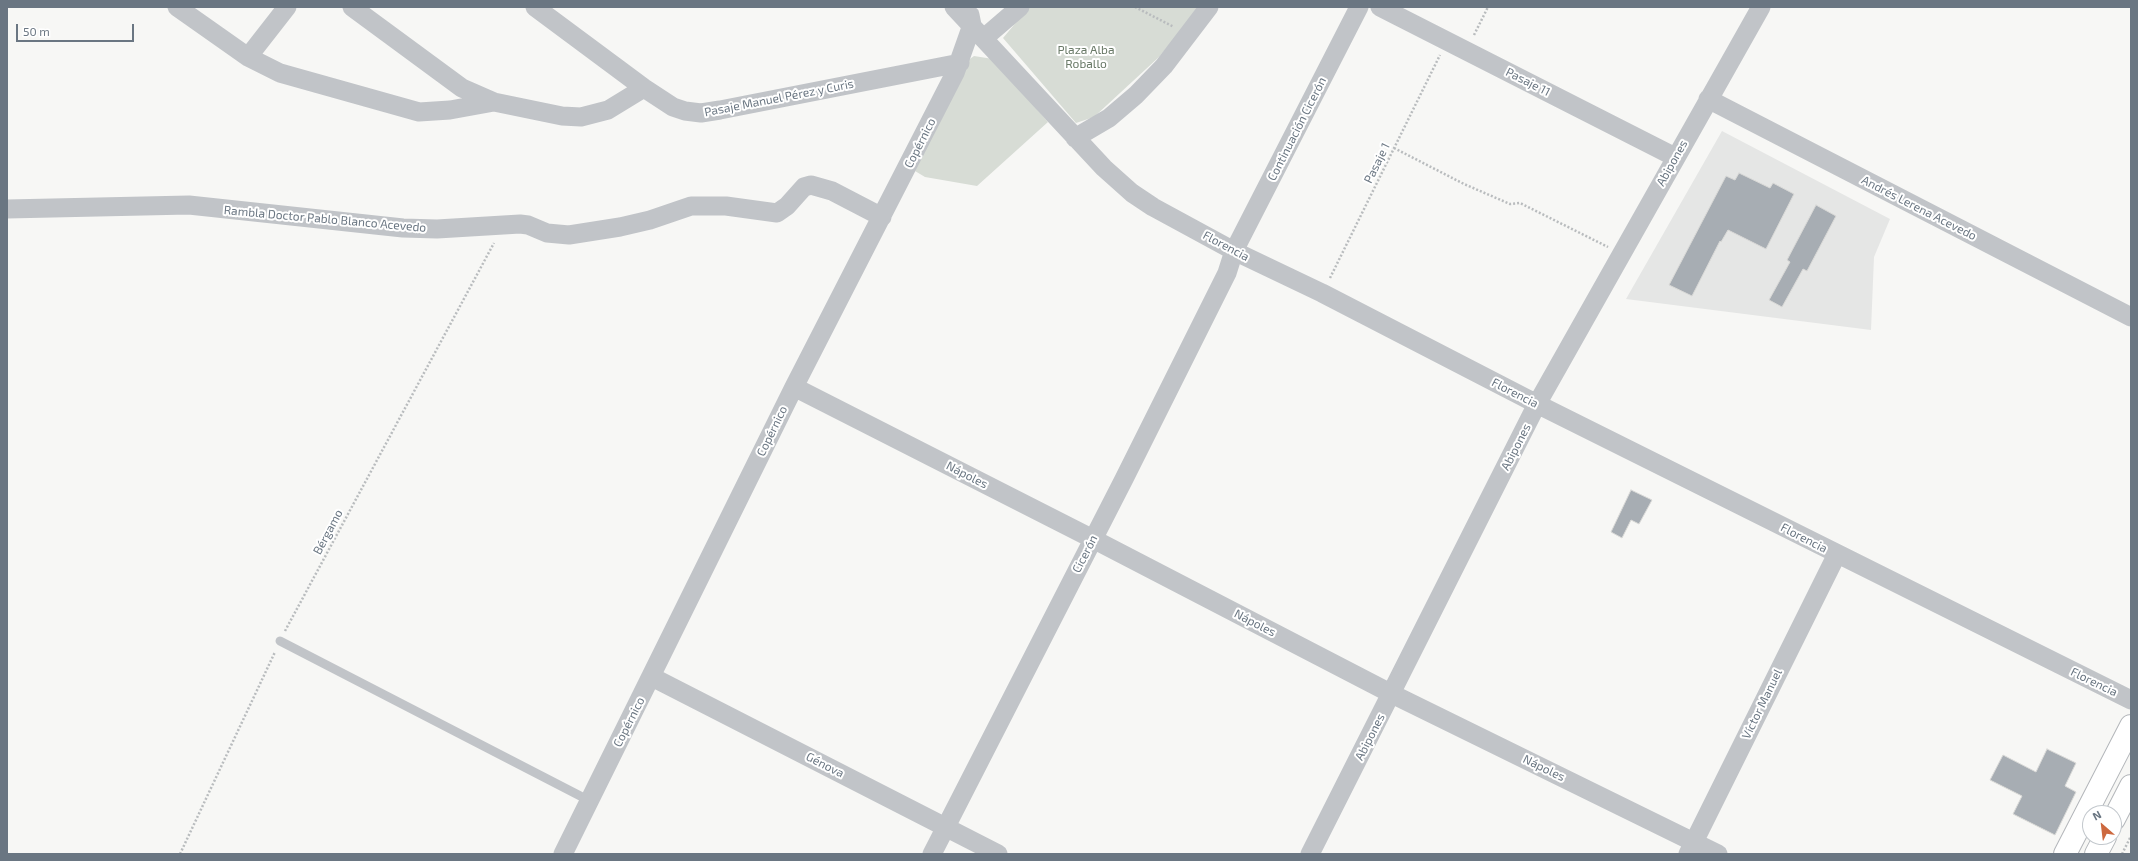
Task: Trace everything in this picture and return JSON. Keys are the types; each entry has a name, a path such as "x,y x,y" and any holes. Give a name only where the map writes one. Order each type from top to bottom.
{"main road":[{"path":"2065,854 2131,726"},
{"path":"2121,805 2131,786"},
{"path":"2096,854 2101,845"}],"street":[{"path":"177,7 248,57 280,73 419,112 450,110 494,102"},
{"path":"248,57 287,7"},
{"path":"352,7 462,88 494,102 562,116 581,116 608,110 644,88"},
{"name":"Pasaje Manuel Pérez y Curis","path":"535,7 644,88 673,107 684,111 701,113 960,63"},
{"name":"Florencia","path":"954,7 970,16 984,38 1075,138 1104,168 1132,193 1234,251 2131,700"},
{"path":"984,38 1020,7"},
{"path":"1075,138 1094,128 1122,108 1164,66 1209,7"},
{"name":"Continuación Cicerón","path":"1234,251 1359,7"},
{"name":"Pasaje 11","path":"1380,7 1448,40 1675,157"},
{"name":"Abipones","path":"1310,854 1537,404 1620,254 1761,7"},
{"name":"Copérnico","path":"563,854 652,677 794,387 960,63 970,16"},
{"name":"Andrés Lerena Acevedo","path":"1708,99 2131,317"},
{"name":"Rambla Doctor Pablo Blanco Acevedo","path":"7,209 169,204 403,228 437,229 528,225 548,233 569,235 627,226 691,206 726,206 777,213 787,206 804,187 811,185 832,191 882,217"},
{"name":"Cicerón","path":"932,854 1227,273 1234,251"},
{"name":"Nápoles","path":"794,387 1093,539 1691,848 1718,854"},
{"name":"Víctor Manuel","path":"1691,848 1837,554"},
{"name":"Génova","path":"652,677 998,854"}],"lane":[{"path":"280,641 590,800"}],"path":[{"path":"1135,7 1189,35"},
{"path":"1466,50 1488,7"},
{"name":"Pasaje 1","path":"1322,294 1448,40"},
{"path":"1394,148 1464,184 1510,204 1520,202 1620,254"},
{"name":"Bérgamo","path":"180,854 280,641 503,225"},
{"path":"2122,854 2131,836"}],"shaded area":[{"path":"1722,131 1890,219 1874,257 1871,330 1626,299"}],"green space":[{"name":"Plaza Alba Roballo","path":"1029,7 1200,7 1159,57 1094,117 1076,123 1003,38"},
{"path":"974,56 993,59 1048,122 977,186 925,177 915,171 963,64"}],"building":[{"path":"1739,173 1770,188 1773,183 1794,194 1766,249 1728,230 1721,242 1720,241 1692,296 1669,285 1726,176 1735,180"},
{"path":"1816,205 1836,216 1807,271 1803,269 1782,307 1769,300 1790,262 1787,260"},
{"path":"1631,490 1652,500 1639,524 1631,520 1622,538 1611,532"},
{"path":"2047,749 2076,763 2065,786 2076,792 2055,835 2013,814 2022,796 1990,780 2003,755 2036,772"}]}
